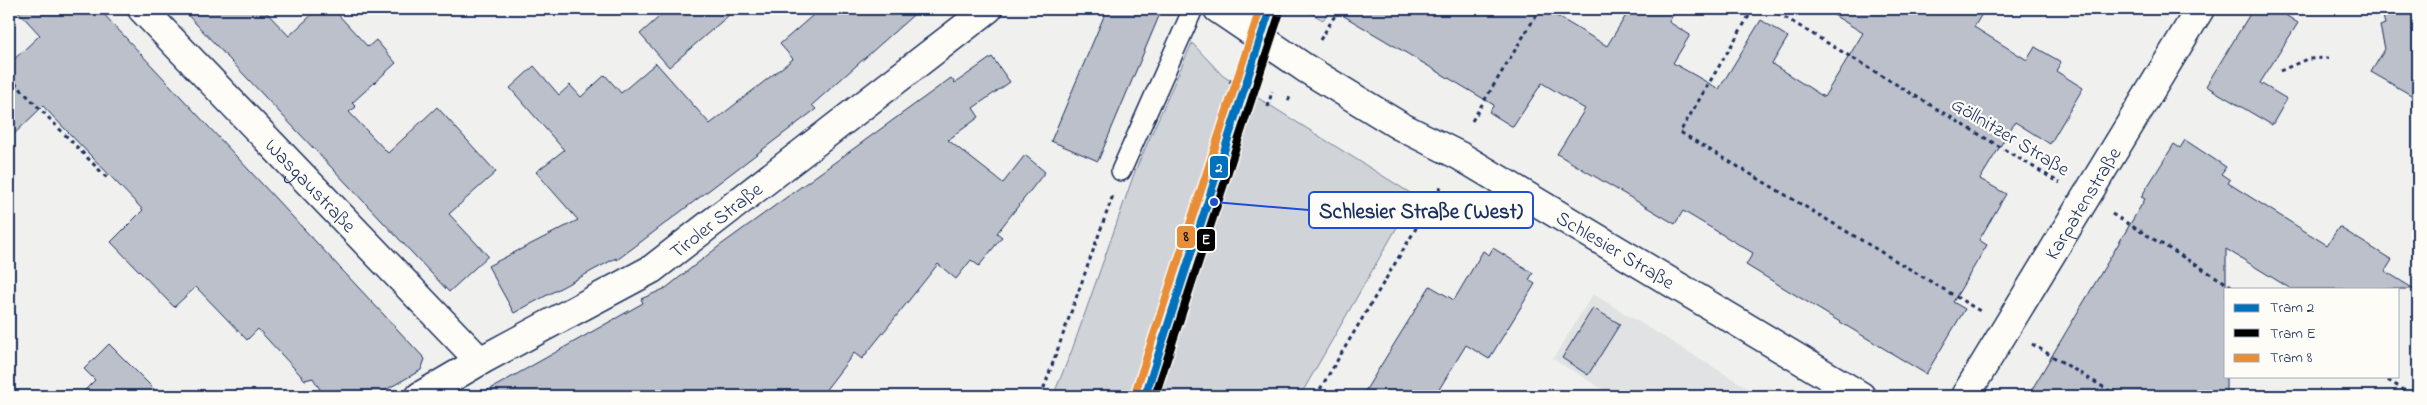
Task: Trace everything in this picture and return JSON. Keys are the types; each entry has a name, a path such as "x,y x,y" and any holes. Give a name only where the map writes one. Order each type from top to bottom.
{"street":[{"name":"Wasgaustraße","path":"142,9 480,360"},
{"name":"Tiroler Straße","path":"420,396 480,360 652,269 988,9"},
{"name":"Schlesier Straße","path":"1218,9 1305,68 1400,126 1460,156 1861,396"},
{"name":"Karpatenstraße","path":"1965,396 2200,9"}],"lane":[{"path":"1121,171 1193,9"}],"path":[{"path":"1324,33 1339,9"},
{"path":"1472,121 1540,9"},
{"path":"1753,9 1680,132 2118,396"},
{"name":"Göllnitzer Straße","path":"1771,9 2234,288"},
{"path":"2280,71 2307,59 2329,58"},
{"path":"1230,83 1238,69"},
{"path":"9,76 109,180"},
{"path":"1268,107 1272,90"},
{"path":"1316,396 1460,156"},
{"path":"1041,396 1121,171"},
{"path":"2384,378 2414,396"}],"shaded area":[{"path":"1303,9 1330,9 1323,20"},
{"path":"1192,43 1223,76 1415,196 1300,396 1053,396 1072,350 1135,171"},
{"path":"1593,294 1761,396 1614,396 1553,359"}],"building":[{"path":"16,9 99,9 425,359 421,370 375,396 324,396 313,378 305,380 258,329 247,340 196,287 174,307 111,242 143,210 43,106 9,139 9,64 40,35"},
{"path":"182,9 263,9 289,36 318,9 333,9 368,47 376,40 396,63 352,103 356,107 349,112 388,153 437,107 496,172 449,214 488,256 449,292"},
{"path":"668,9 736,9 669,67 640,34"},
{"path":"820,9 920,9 812,105 816,109 617,260 616,258 514,313 488,266 578,220 536,172 564,150 510,88 534,66 559,95 570,85 581,97 605,75 621,93 656,63 710,124 793,59 780,44"},
{"path":"1107,9 1162,9 1098,161 1051,141"},
{"path":"1332,9 1545,9 1607,46 1630,9 1676,9 1669,22 1690,35 1673,63 1719,89 1761,20 1788,37 1772,64 1824,97 1863,33 1824,9 1985,9 1974,27 2027,60 2035,47 2061,62 2056,71 2083,88 2050,144 2015,122 1980,179 2006,194 1979,240 1987,245 1953,302 1965,309 1926,374 1746,265 1753,253 1683,211 1675,224 1557,154 1585,109 1542,83 1513,127 1489,112 1494,105"},
{"path":"2253,9 2276,9 2298,23 2260,83 2287,99 2272,125 2206,86"},
{"path":"2381,9 2418,9 2418,99 2371,72 2385,49 2380,26 2385,24"},
{"path":"992,57 1010,82 973,108 979,117 948,140 1003,183 1025,155 1045,172 997,233 1002,237 979,266 971,260 956,279 938,264 862,359 854,353 821,396 478,396 643,303 641,299 666,288 718,247 951,78 955,83"},
{"path":"2185,140 2226,167 2221,174 2230,180 2228,183 2327,245 2339,227 2392,260 2385,271 2414,289 2289,288 2226,249 2224,378 2226,378 2226,396 2028,396 2145,199 2141,197 2174,144 2180,148"},
{"path":"1493,248 1533,273 1529,280 1535,284 1489,359 1466,345 1435,396 1362,396 1430,286 1454,300 1483,251 1489,255"},
{"path":"1593,308 1620,324 1588,375 1562,358"},
{"path":"109,344 161,396 79,396 95,380 84,369"}],"tram line":[{"name":"8","path":"1135,393 1260,9"},
{"name":"2","path":"1145,396 1270,9"},
{"name":"E","path":"1155,396 1280,12"}],"place":[{"name":"Schlesier Straße (West)","path":"1214,202"}]}
